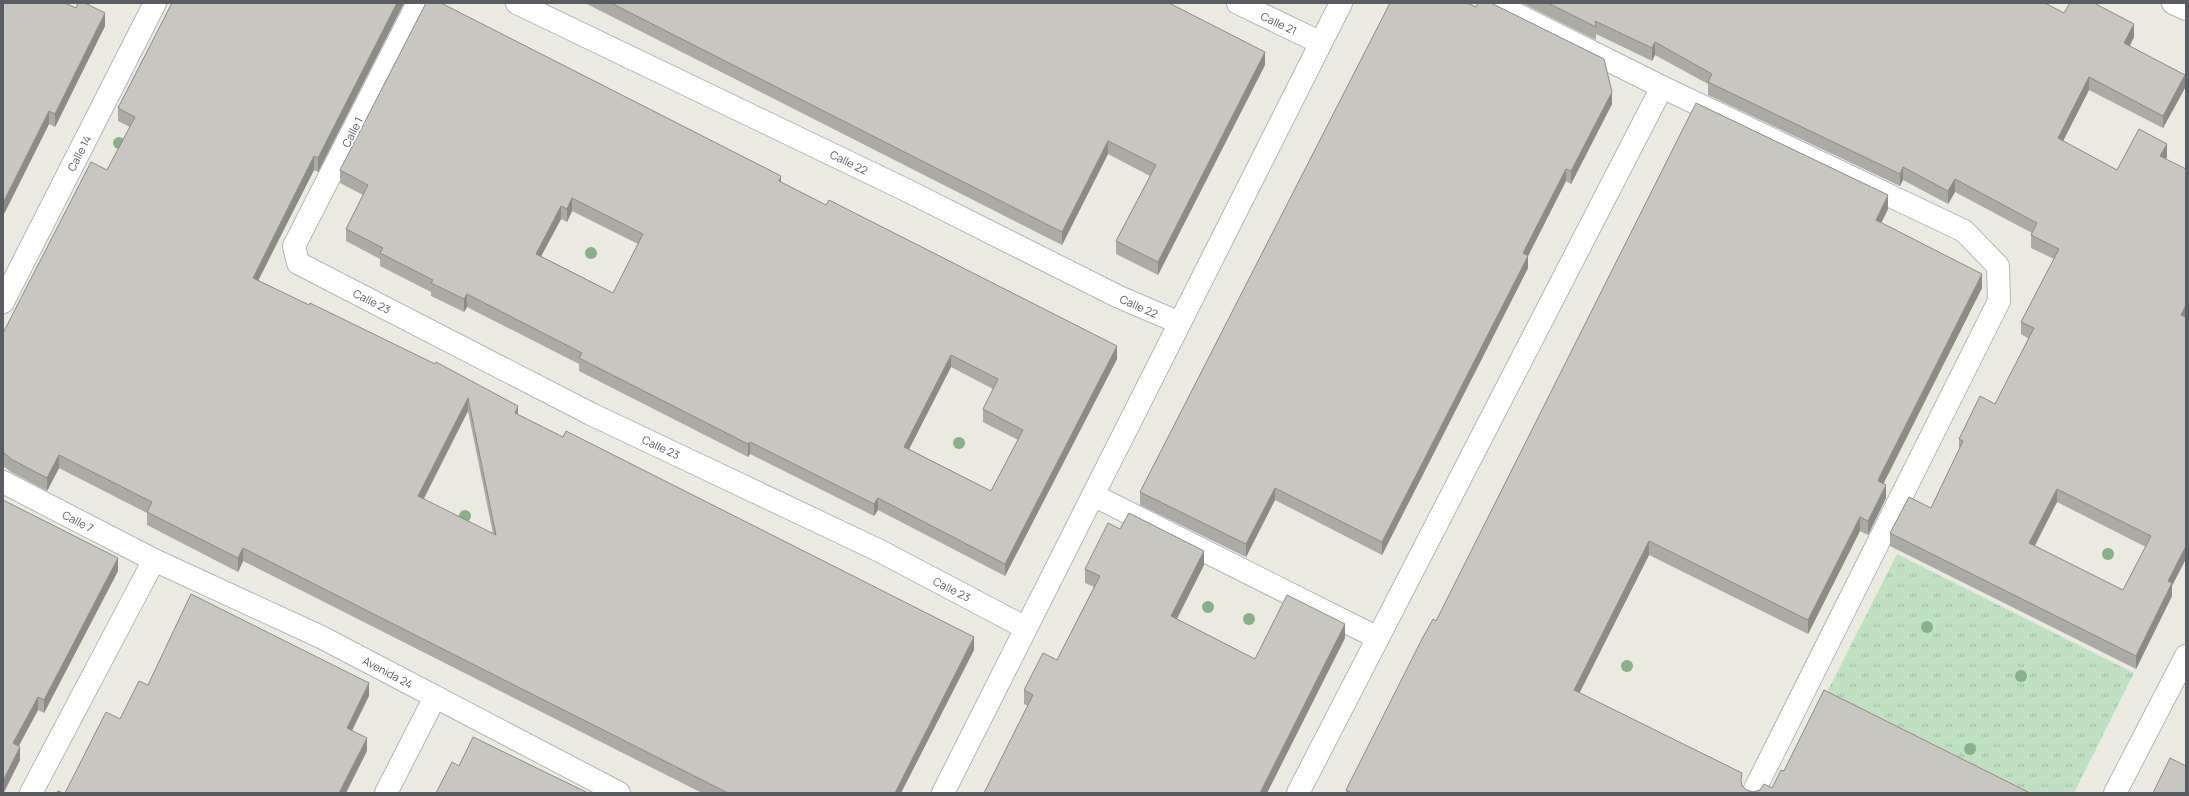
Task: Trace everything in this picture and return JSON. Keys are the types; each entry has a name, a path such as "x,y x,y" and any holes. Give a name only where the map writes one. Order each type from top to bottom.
{"street":[{"name":"Calle 14","path":"3,302 155,3"},
{"name":"Calle 1","path":"298,263 294,246 418,3"},
{"name":"Calle 22","path":"517,3 906,190 1119,297 1180,324"},
{"name":"Calle 21","path":"1238,3 1321,43"},
{"path":"943,793 1341,3"},
{"path":"1494,3 1662,86 1964,231 1998,266 1999,301 1753,793"},
{"path":"2173,3 2186,9"},
{"path":"1298,793 1662,86"},
{"name":"Calle 23","path":"298,263 591,414 880,551 1026,628"},
{"name":"Calle 7","path":"3,482 154,560"},
{"path":"1093,494 1378,638"},
{"path":"31,793 154,560"},
{"name":"Avenida 24","path":"154,560 320,637 619,793"},
{"path":"2115,793 2186,656"},
{"path":"386,793 435,697"}],"green space":[{"path":"1897,554 2134,673 2074,793 2013,793 1824,698"}],"building":[{"path":"3,3 65,3 76,8 78,3 85,3 105,13 55,114 49,111 3,203"},
{"path":"172,3 397,3 318,158 314,156 253,278 309,305 310,303 435,364 436,362 518,406 515,413 563,437 566,431 974,637 895,793 728,793 243,548 238,558 147,512 152,502 59,455 47,478 11,459 3,452 3,333 91,162 107,170 135,117 118,108","holes":["468,398 496,535 418,496"]},
{"path":"426,3 441,3 781,176 779,181 826,205 829,200 1117,346 1005,564 878,498 874,504 750,442 748,444 579,358 582,353 467,294 464,299 431,283 433,280 380,253 383,248 346,229 368,185 340,170","holes":["572,198 643,234 613,293 536,254 561,206 567,209","951,355 998,379 983,409 1023,430 991,491 904,447"]},
{"path":"611,3 1169,3 1265,52 1158,262 1116,241 1156,165 1108,141 1062,232"},
{"path":"1390,3 1467,3 1476,7 1478,3 1491,3 1604,59 1612,92 1571,171 1566,169 1523,253 1528,256 1382,542 1275,488 1246,544 1140,492"},
{"path":"1548,3 2045,3 2064,13 2070,3 2094,3 2134,24 2124,43 2185,75 2163,116 2089,77 2058,138 2117,170 2139,129 2167,144 2160,156 2186,169 2186,305 2181,315 2186,317 2186,546 2168,581 2172,583 2136,656 1890,533 1909,497 1931,508 1963,441 1959,439 1980,396 1995,404 2034,328 2021,322 2059,249 2031,235 2037,223 1955,179 1948,191 1903,167 1900,174 1708,82 1712,74 1655,42 1652,48 1595,21 1596,27","holes":["2057,489 2151,536 2123,590 2029,543"]},
{"path":"1696,103 1888,195 1876,220 1982,274 1880,476 1878,481 1886,485 1868,521 1860,517 1808,620 1649,541 1574,690 1742,773 1742,786 1753,792 1760,790 1764,784 1772,788 1781,770 1784,771 1824,690 2030,793 1350,793 1346,790 1422,639 1433,619 1436,621"},
{"path":"3,500 118,558 44,700 38,697 13,743 20,747 3,781"},
{"path":"1129,513 1204,551 1171,616 1255,659 1287,595 1345,624 1260,793 984,793 1033,695 1024,690 1043,653 1057,660 1100,576 1085,569 1108,523 1120,529"},
{"path":"191,594 369,683 347,728 367,738 339,793 65,793 106,712 120,719 139,681 148,685"},
{"path":"473,737 588,793 436,793 452,762 459,766"},
{"path":"2170,758 2186,766 2186,793 2153,793"}]}
